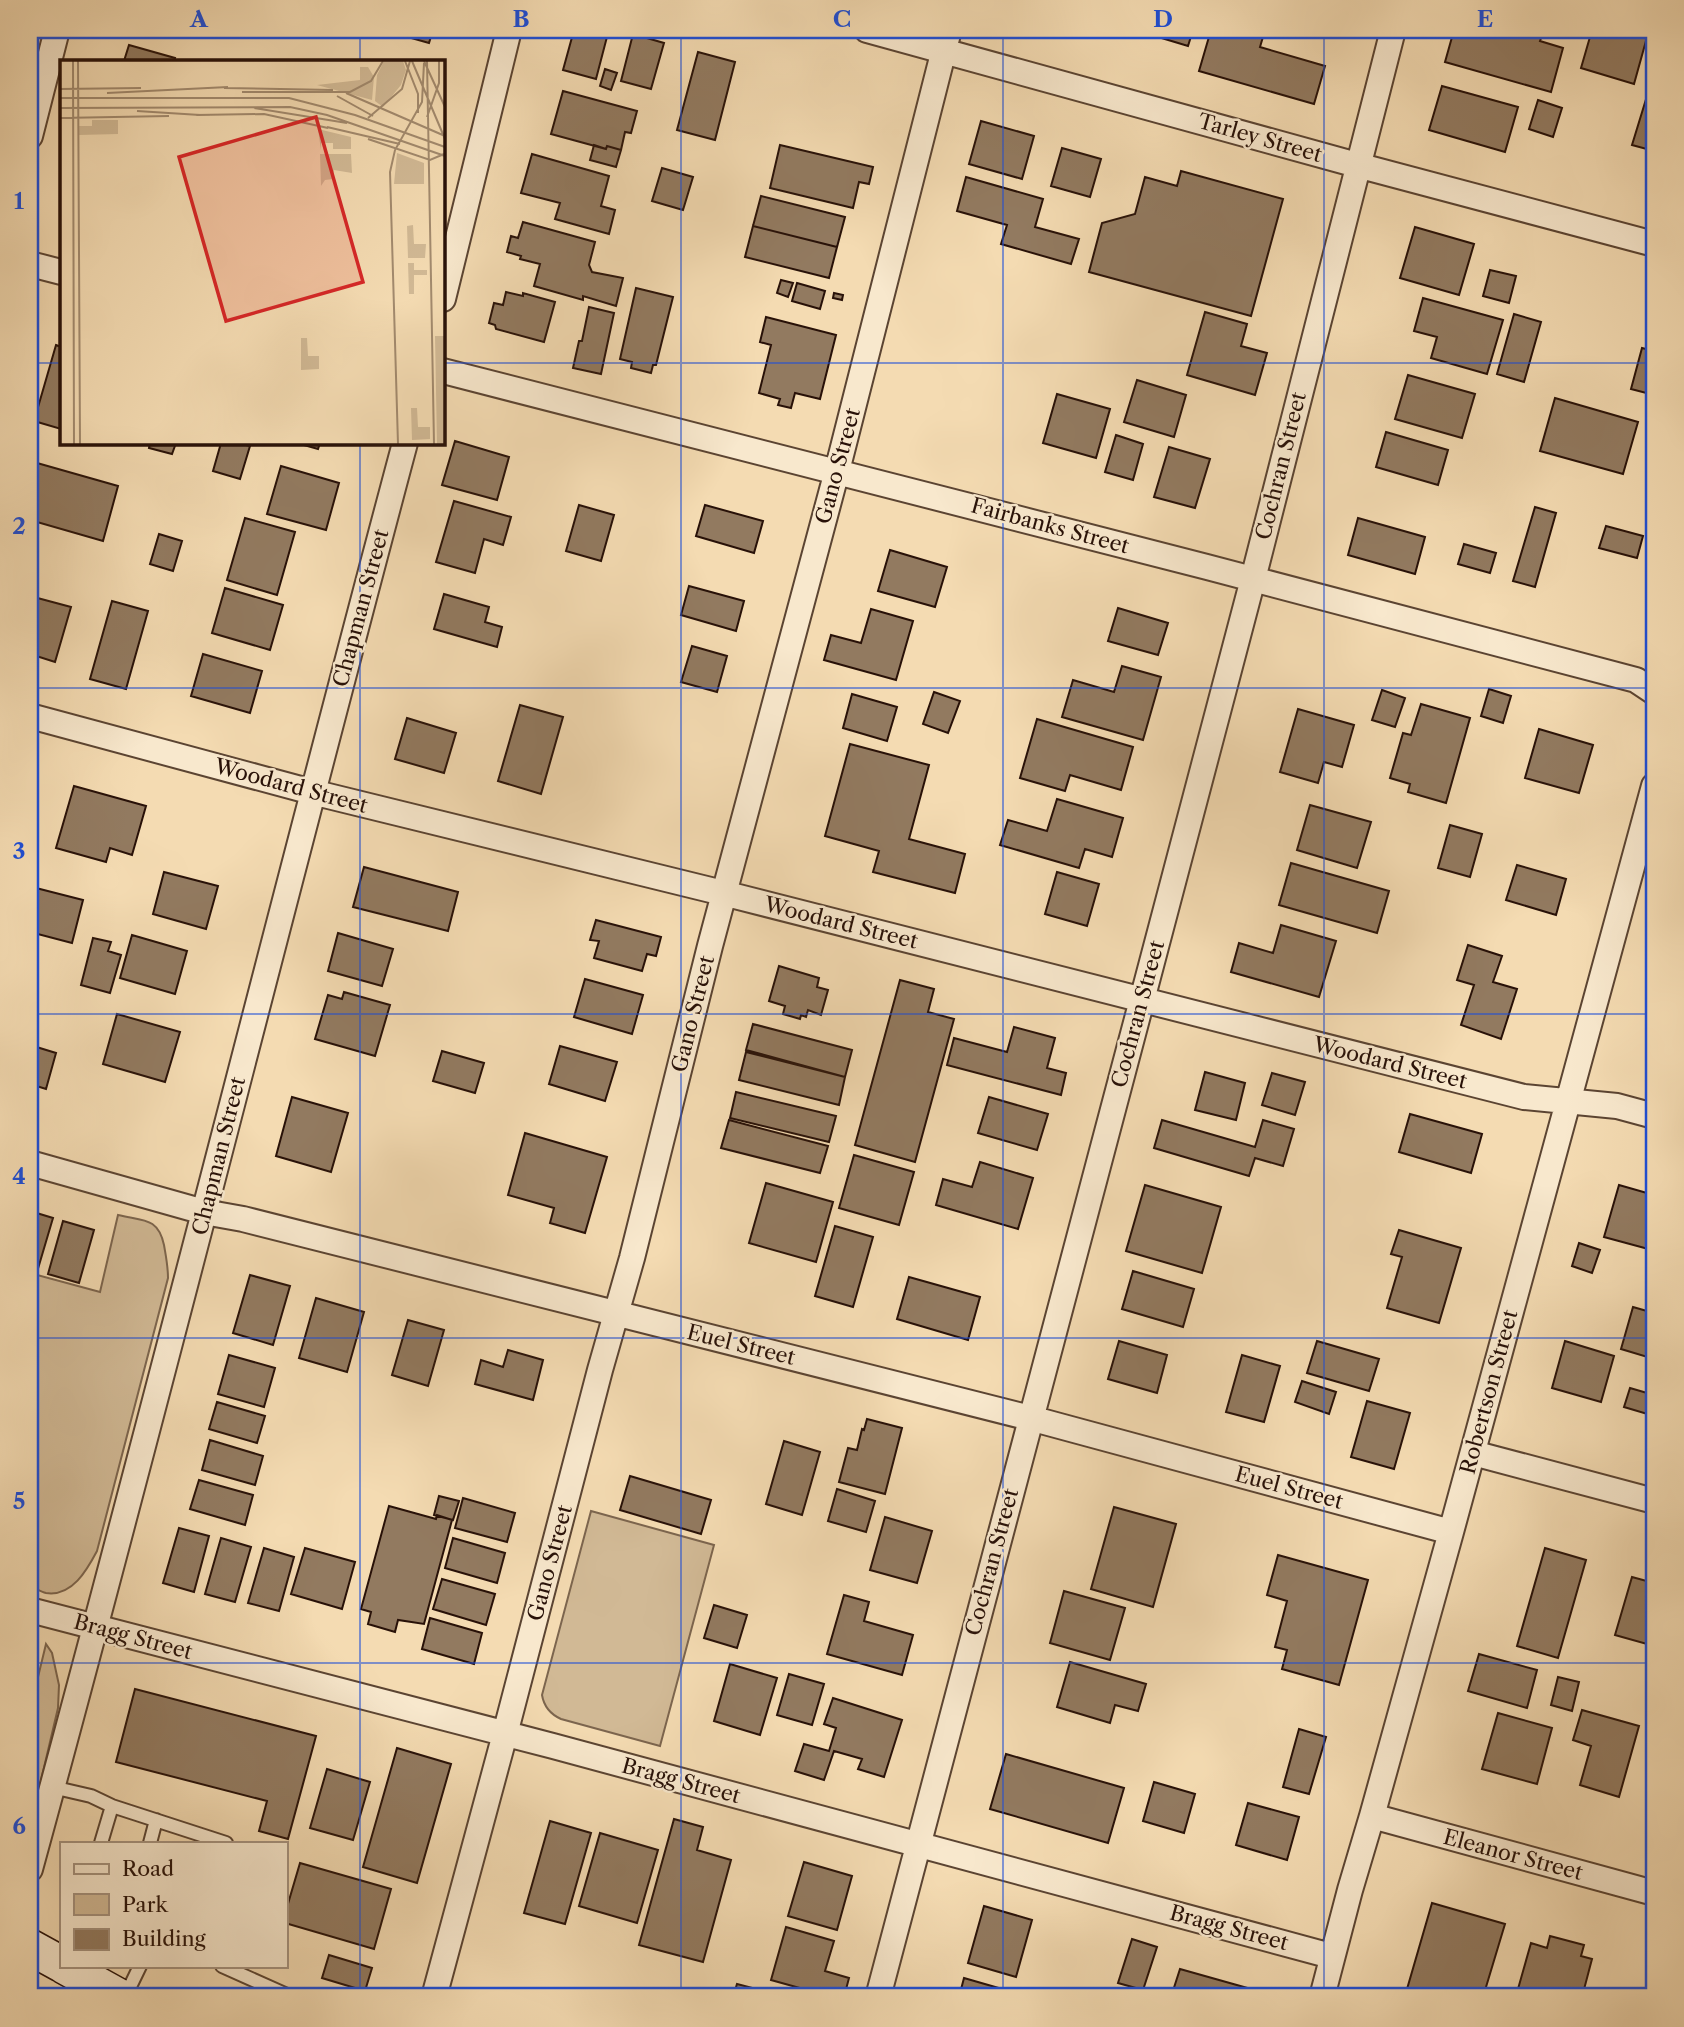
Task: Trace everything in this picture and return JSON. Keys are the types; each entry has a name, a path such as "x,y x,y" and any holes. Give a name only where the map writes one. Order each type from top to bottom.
{"main road":[{"path":"30,1947 60,1963"},
{"path":"69,1968 122,1997"}],"street":[{"path":"30,136 57,30"},
{"path":"444,295 509,30"},
{"name":"Tarley Street","path":"867,30 946,40 1357,165 1654,244"},
{"name":"Cochran Street","path":"878,1997 1253,579 1393,30"},
{"name":"Gano Street","path":"434,1997 616,1313 723,893 837,471 946,40"},
{"path":"30,264 60,272"},
{"name":"Fairbanks Street","path":"444,371 1636,680 1654,692"},
{"name":"Chapman Street","path":"30,1869 96,1628 405,444"},
{"name":"Woodard Street","path":"30,716 312,792 723,893 1524,1097 1617,1106 1654,1116"},
{"name":"Robertson Street","path":"1322,1997 1331,1956 1473,1453 1484,1404 1654,786"},
{"name":"Euel Street","path":"30,1163 204,1212 243,1219 1030,1418 1451,1532"},
{"path":"1473,1453 1654,1502"},
{"name":"Bragg Street","path":"30,1610 505,1734 1331,1956"},
{"name":"Eleanor Street","path":"1372,1816 1654,1893"}],"lane":[{"path":"52,1787 91,1796 199,1839 219,1842"},
{"path":"101,1842 112,1806"},
{"path":"150,1842 156,1820"},
{"path":"122,1997 139,1968"},
{"path":"226,1968 287,1995"}],"green space":[{"path":"118,1215 148,1222 158,1229 164,1245 168,1278 97,1551 78,1581 64,1591 46,1593 30,1586 30,1273 100,1292"},
{"path":"591,1511 714,1545 660,1746 561,1719 548,1710 544,1703 542,1695"},
{"path":"46,1644 52,1653 59,1685 58,1708 30,1827 30,1710"}],"building":[{"path":"383,30 433,30 429,43"},
{"path":"574,30 608,33 596,79 563,70"},
{"path":"1102,30 1124,30 1122,35"},
{"path":"1157,30 1193,30 1188,46 1155,36"},
{"path":"1211,30 1265,30 1260,47 1325,66 1314,104 1199,71"},
{"path":"1310,30 1330,30 1329,35"},
{"path":"1454,30 1544,30 1540,41 1563,48 1551,92 1445,62"},
{"path":"1592,30 1649,30 1634,84 1581,68"},
{"path":"633,34 664,43 651,89 621,81"},
{"path":"129,45 175,58 174,60 124,60"},
{"path":"698,52 735,62 715,140 677,130"},
{"path":"605,69 617,73 611,90 600,86"},
{"path":"1442,86 1518,107 1505,152 1429,130"},
{"path":"563,91 637,111 631,133 625,132 621,150 607,146 606,149 551,134"},
{"path":"1647,96 1654,98 1654,151 1632,145"},
{"path":"1538,100 1562,108 1553,137 1529,129"},
{"path":"981,121 1034,136 1022,179 969,164"},
{"path":"594,145 621,150 616,167 590,160"},
{"path":"780,145 873,167 869,184 859,182 853,208 770,188"},
{"path":"1062,148 1101,159 1090,197 1051,186"},
{"path":"532,154 609,176 601,206 615,210 609,234 555,219 560,203 521,193"},
{"path":"662,168 693,177 683,210 652,201"},
{"path":"1181,171 1283,199 1251,316 1089,272 1102,223 1135,214 1145,177 1177,186"},
{"path":"966,177 1043,199 1035,227 1079,239 1071,264 1001,244 1007,225 957,211"},
{"path":"761,196 845,217 837,247 753,226"},
{"path":"523,222 595,242 589,265 592,272 623,278 616,306 534,286 540,264 520,259 521,256 507,252 511,236 518,238"},
{"path":"753,226 837,247 829,278 745,257"},
{"path":"1415,227 1474,244 1459,295 1400,278"},
{"path":"1490,270 1516,276 1509,303 1483,296"},
{"path":"781,280 793,283 788,297 777,293"},
{"path":"797,283 825,291 820,309 792,301"},
{"path":"636,288 673,297 656,365 653,365 651,373 631,368 632,362 620,359"},
{"path":"506,292 523,296 523,293 555,302 544,342 496,329 495,325 489,323 494,303 503,305"},
{"path":"834,293 843,295 842,300 833,298"},
{"path":"1423,298 1503,320 1487,374 1431,358 1437,337 1414,331"},
{"path":"589,307 614,313 601,374 573,368"},
{"path":"1205,312 1247,324 1241,346 1267,353 1255,395 1187,375"},
{"path":"1514,314 1541,322 1524,382 1497,374"},
{"path":"766,317 836,335 820,399 795,393 791,408 778,405 780,399 759,393 771,345 760,342"},
{"path":"56,345 60,347 60,429 34,421"},
{"path":"1642,348 1654,351 1654,395 1631,389"},
{"path":"1408,375 1475,394 1462,438 1395,419"},
{"path":"1137,380 1186,395 1174,437 1124,422"},
{"path":"1057,394 1110,409 1096,458 1043,443"},
{"path":"1555,398 1638,422 1623,474 1540,451"},
{"path":"1386,432 1448,450 1438,485 1376,467"},
{"path":"1116,435 1143,444 1133,480 1105,472"},
{"path":"455,441 509,457 497,500 442,485"},
{"path":"150,444 176,444 172,454 149,448"},
{"path":"221,444 250,446 240,479 213,471"},
{"path":"300,444 320,444 318,449"},
{"path":"1169,447 1210,459 1195,508 1154,497"},
{"path":"30,461 118,486 103,541 30,520"},
{"path":"281,466 339,483 326,530 267,514"},
{"path":"454,501 511,517 503,545 484,539 475,573 436,562"},
{"path":"579,505 614,515 601,561 566,551"},
{"path":"705,505 763,521 754,553 696,536"},
{"path":"1535,507 1556,513 1535,587 1513,581"},
{"path":"245,518 295,532 277,595 227,580"},
{"path":"1358,518 1425,537 1415,574 1348,555"},
{"path":"1606,526 1643,536 1637,558 1599,548"},
{"path":"159,534 182,541 173,571 150,564"},
{"path":"1464,544 1496,553 1490,573 1458,564"},
{"path":"890,550 947,567 935,607 878,591"},
{"path":"689,586 744,601 736,631 681,615"},
{"path":"225,588 283,605 270,650 212,633"},
{"path":"444,594 489,607 485,622 502,627 497,647 434,629"},
{"path":"30,596 71,607 55,662 30,654"},
{"path":"112,601 148,611 126,689 90,679"},
{"path":"1118,608 1168,623 1158,655 1108,641"},
{"path":"871,609 913,621 896,680 824,660 831,635 861,643"},
{"path":"692,646 727,656 717,692 681,682"},
{"path":"203,654 262,671 250,713 191,696"},
{"path":"1122,666 1161,677 1143,740 1062,717 1073,680 1114,692"},
{"path":"1489,689 1511,696 1503,723 1481,716"},
{"path":"1382,690 1405,698 1395,727 1372,720"},
{"path":"934,692 960,701 948,733 923,724"},
{"path":"852,694 897,707 887,741 843,728"},
{"path":"1421,704 1470,718 1446,803 1408,792 1410,784 1390,778 1403,733 1411,735"},
{"path":"520,705 563,717 541,794 498,781"},
{"path":"1298,709 1354,725 1342,767 1324,762 1318,783 1280,772"},
{"path":"407,718 456,733 444,773 395,759"},
{"path":"1037,719 1133,747 1121,790 1070,775 1065,791 1020,778"},
{"path":"1539,729 1593,745 1579,793 1525,778"},
{"path":"850,744 929,765 909,839 965,854 955,893 873,872 879,851 825,836"},
{"path":"74,786 146,806 132,855 110,848 106,862 56,848"},
{"path":"1057,799 1123,818 1112,857 1085,849 1079,868 1000,845 1008,820 1047,831"},
{"path":"1310,805 1371,822 1357,868 1297,850"},
{"path":"1450,825 1482,834 1470,877 1438,868"},
{"path":"30,846 35,848 30,868"},
{"path":"1291,863 1389,891 1377,933 1279,905"},
{"path":"1517,865 1566,879 1556,915 1506,900"},
{"path":"364,867 458,892 448,931 353,907"},
{"path":"164,872 218,886 206,929 153,914"},
{"path":"1057,872 1099,884 1087,926 1045,914"},
{"path":"36,888 83,900 72,943 30,932 30,912"},
{"path":"596,920 661,937 656,956 647,954 642,971 594,958 599,941 590,940"},
{"path":"1281,925 1336,941 1319,997 1231,972 1239,943 1273,953"},
{"path":"338,933 393,949 382,986 328,971"},
{"path":"132,935 187,951 175,994 120,978"},
{"path":"93,938 111,942 108,951 121,955 110,993 81,985"},
{"path":"1468,945 1502,956 1493,982 1517,989 1501,1039 1461,1025 1474,985 1457,980"},
{"path":"779,966 819,978 817,987 828,990 821,1015 808,1010 806,1017 801,1015 800,1019 783,1014 785,1006 769,1001"},
{"path":"585,979 643,995 632,1034 574,1017"},
{"path":"900,980 934,989 928,1012 954,1019 915,1162 855,1145"},
{"path":"344,992 390,1005 375,1056 315,1039 328,995 342,999"},
{"path":"117,1014 180,1032 165,1082 103,1064"},
{"path":"753,1024 852,1050 845,1077 746,1050"},
{"path":"1014,1027 1055,1038 1047,1068 1066,1073 1061,1095 947,1065 954,1038 1007,1052"},
{"path":"30,1045 56,1053 46,1089 30,1084"},
{"path":"560,1046 617,1062 605,1101 549,1084"},
{"path":"442,1051 484,1063 475,1093 433,1081"},
{"path":"746,1052 845,1077 839,1105 739,1080"},
{"path":"1205,1072 1245,1083 1236,1120 1195,1110"},
{"path":"1272,1073 1305,1082 1295,1115 1262,1105"},
{"path":"736,1092 836,1116 829,1142 730,1118"},
{"path":"292,1097 348,1113 331,1172 276,1156"},
{"path":"989,1097 1048,1114 1037,1150 978,1133"},
{"path":"1410,1114 1482,1134 1471,1173 1399,1152"},
{"path":"729,1120 828,1146 820,1173 721,1148"},
{"path":"1162,1120 1255,1147 1263,1120 1294,1129 1283,1166 1255,1158 1249,1176 1154,1148"},
{"path":"525,1133 607,1157 585,1233 550,1223 554,1208 508,1195"},
{"path":"854,1155 914,1172 899,1225 839,1208"},
{"path":"980,1162 1033,1178 1018,1229 936,1205 943,1179 972,1187"},
{"path":"766,1183 833,1202 816,1262 749,1243"},
{"path":"1145,1185 1221,1207 1202,1273 1126,1251"},
{"path":"1619,1185 1654,1195 1652,1250 1604,1237"},
{"path":"30,1211 53,1218 37,1272 30,1270"},
{"path":"63,1221 94,1230 79,1283 48,1274"},
{"path":"835,1226 873,1237 853,1307 815,1296"},
{"path":"1399,1230 1461,1248 1439,1323 1387,1308 1402,1257 1391,1254"},
{"path":"1579,1243 1600,1250 1592,1273 1572,1266"},
{"path":"1133,1271 1194,1289 1183,1327 1122,1309"},
{"path":"250,1275 290,1286 273,1345 233,1333"},
{"path":"909,1277 980,1297 968,1340 897,1319"},
{"path":"316,1298 364,1312 347,1372 299,1358"},
{"path":"1633,1307 1654,1313 1654,1359 1621,1349"},
{"path":"408,1320 444,1330 428,1386 392,1375"},
{"path":"1119,1341 1167,1355 1157,1393 1108,1379"},
{"path":"1317,1341 1379,1359 1369,1391 1307,1373"},
{"path":"1565,1341 1614,1356 1601,1402 1552,1388"},
{"path":"508,1350 543,1360 533,1400 475,1384 481,1360 503,1367"},
{"path":"229,1355 275,1368 264,1407 218,1394"},
{"path":"1242,1355 1280,1366 1264,1422 1226,1412"},
{"path":"1302,1381 1336,1392 1329,1414 1295,1402"},
{"path":"1630,1388 1654,1395 1654,1416 1624,1407"},
{"path":"1367,1401 1410,1413 1394,1469 1351,1457"},
{"path":"217,1402 265,1416 257,1443 209,1429"},
{"path":"867,1419 902,1428 885,1494 839,1482 848,1448 857,1450"},
{"path":"210,1440 263,1456 255,1485 202,1470"},
{"path":"784,1441 820,1452 802,1515 766,1504"},
{"path":"630,1476 711,1500 701,1534 620,1510"},
{"path":"199,1480 253,1495 245,1525 190,1509"},
{"path":"837,1489 875,1501 866,1532 828,1521"},
{"path":"439,1496 459,1501 453,1520 434,1515"},
{"path":"463,1498 515,1513 507,1542 455,1528"},
{"path":"389,1506 436,1519 437,1515 452,1520 424,1624 398,1620 395,1632 368,1624 371,1612 361,1609"},
{"path":"1114,1507 1176,1524 1153,1607 1091,1589"},
{"path":"885,1517 932,1531 917,1583 870,1570"},
{"path":"179,1528 209,1536 194,1592 163,1583"},
{"path":"221,1538 251,1547 235,1602 205,1594"},
{"path":"453,1538 505,1553 497,1583 445,1568"},
{"path":"264,1548 294,1557 279,1611 248,1603"},
{"path":"305,1548 355,1562 342,1609 291,1594"},
{"path":"1545,1548 1586,1560 1558,1658 1517,1646"},
{"path":"1278,1555 1368,1580 1339,1685 1282,1669 1287,1650 1275,1647 1287,1601 1267,1595"},
{"path":"1632,1577 1654,1583 1654,1646 1615,1635"},
{"path":"442,1579 495,1594 486,1625 433,1609"},
{"path":"1064,1591 1125,1608 1110,1660 1050,1643"},
{"path":"844,1595 869,1602 864,1621 913,1635 902,1675 827,1654"},
{"path":"714,1605 747,1615 737,1648 704,1638"},
{"path":"430,1618 482,1633 474,1664 422,1649"},
{"path":"1479,1654 1537,1670 1527,1708 1468,1691"},
{"path":"1070,1662 1146,1684 1138,1711 1115,1705 1110,1723 1057,1707"},
{"path":"730,1664 777,1678 760,1735 714,1721"},
{"path":"789,1674 824,1684 812,1725 777,1715"},
{"path":"1558,1677 1579,1682 1572,1711 1551,1705"},
{"path":"135,1689 316,1736 288,1839 259,1831 267,1801 116,1762"},
{"path":"833,1698 902,1720 884,1777 858,1769 862,1759 834,1751 824,1780 795,1771 804,1744 829,1751 836,1728 824,1724"},
{"path":"1582,1710 1639,1726 1619,1797 1580,1785 1591,1746 1573,1740"},
{"path":"1498,1713 1552,1728 1537,1784 1482,1769"},
{"path":"1299,1729 1326,1737 1309,1794 1283,1787"},
{"path":"397,1748 451,1764 417,1883 363,1867"},
{"path":"1006,1754 1124,1788 1108,1843 990,1809"},
{"path":"327,1769 370,1782 353,1840 310,1828"},
{"path":"1154,1782 1195,1794 1184,1833 1143,1821"},
{"path":"1248,1803 1299,1817 1287,1860 1236,1845"},
{"path":"674,1819 703,1827 697,1850 731,1860 703,1962 639,1945"},
{"path":"550,1821 591,1833 565,1924 524,1913"},
{"path":"600,1833 658,1850 637,1923 579,1906"},
{"path":"804,1862 852,1876 837,1930 788,1916"},
{"path":"300,1863 391,1889 374,1949 287,1924 287,1907"},
{"path":"1432,1903 1505,1924 1483,1997 1405,1996"},
{"path":"984,1906 1032,1920 1016,1977 968,1963"},
{"path":"786,1927 834,1941 825,1971 849,1978 844,1997 832,1997 771,1980"},
{"path":"1550,1936 1584,1945 1581,1956 1592,1959 1582,1997 1548,1997 1518,1989 1531,1943 1547,1948"},
{"path":"1132,1939 1157,1947 1143,1990 1118,1983"},
{"path":"329,1955 372,1968 365,1991 322,1978"},
{"path":"1180,1969 1251,1989 1249,1997 1171,1997"},
{"path":"964,1978 1016,1993 1015,1997 959,1997"},
{"path":"737,1984 768,1992 766,1997 733,1997"}]}
